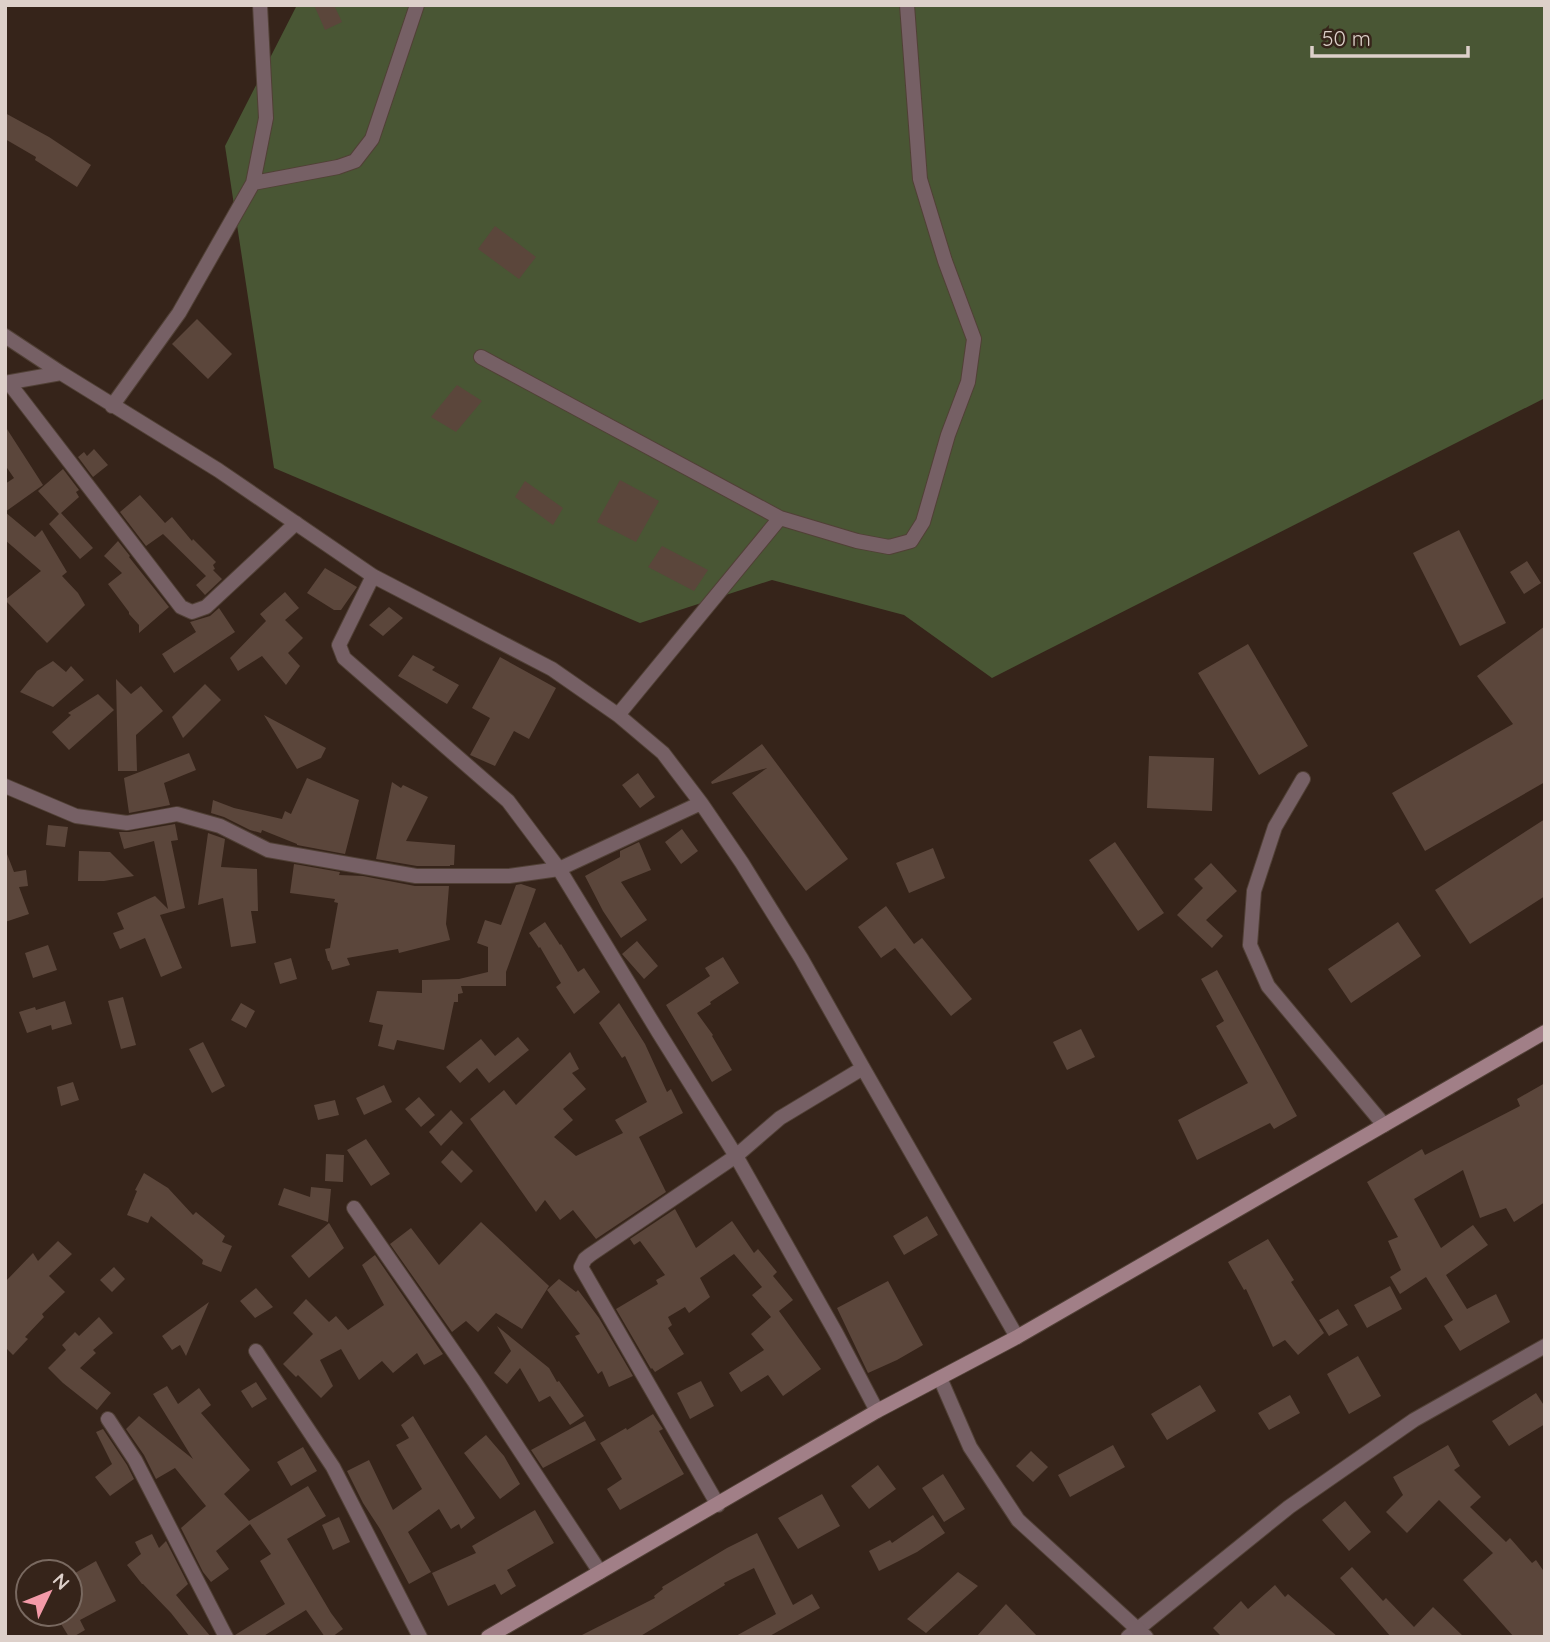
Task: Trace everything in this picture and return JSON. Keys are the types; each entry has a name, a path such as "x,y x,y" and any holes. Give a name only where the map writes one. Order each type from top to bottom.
{"main road":[{"path":"488,1637 877,1411 1017,1337 1545,1032"}],"street":[{"path":"112,406 179,313 253,183 266,118 260,5"},
{"path":"253,183 338,167 355,161 372,139 417,5"},
{"path":"481,357 780,518 857,541 888,547 911,541 923,522 948,435 968,382 974,339 945,261 920,179 906,5"},
{"path":"5,336 112,406 218,470 373,576 552,669 618,715 663,753 743,863 801,958 1017,1337"},
{"path":"61,373 7,383 181,607 192,612 206,607 296,523"},
{"path":"618,715 780,518"},
{"path":"373,576 339,645 344,658 508,801 559,869 736,1156 877,1411"},
{"path":"1303,779 1275,827 1254,891 1250,945 1268,986 1384,1125"},
{"path":"5,786 76,817 127,823 177,814 220,826 268,850 416,876 509,876 559,869 701,803"},
{"path":"718,1505 581,1266 584,1259 736,1156 780,1118 863,1068"},
{"path":"354,1209 474,1381 600,1572"},
{"path":"940,1378 970,1447 1018,1520 1137,1634 1289,1507 1414,1420 1545,1346"},
{"path":"256,1351 333,1467 420,1637"},
{"path":"108,1419 135,1460 226,1637"}],"green space":[{"path":"297,5 1545,5 1545,398 992,678 904,615 772,580 640,623 274,468 225,146"}],"building":[{"path":"314,5 334,5 342,22 325,30"},
{"path":"5,113 49,137 91,165 77,187 35,160 36,157 5,139"},
{"path":"495,226 536,257 519,279 478,249"},
{"path":"197,319 232,354 208,379 172,344"},
{"path":"457,385 482,401 456,432 431,417"},
{"path":"5,426 43,485 5,512 5,484 14,478 5,465"},
{"path":"94,449 108,465 93,477 78,457 84,452 87,456"},
{"path":"63,469 79,490 76,492 79,497 61,513 93,548 80,559 49,524 59,514 38,491"},
{"path":"620,480 659,501 636,542 597,522"},
{"path":"525,481 563,508 553,525 515,497"},
{"path":"140,495 165,523 172,517 192,541 193,539 216,562 213,570 222,579 205,595 196,585 206,576 163,534 146,546 120,512"},
{"path":"5,512 35,537 42,530 67,572 62,576 85,605 47,643 5,600 41,571 5,540"},
{"path":"1459,530 1506,623 1460,646 1413,553"},
{"path":"118,541 169,607 139,633 139,625 108,584 122,573 104,556"},
{"path":"662,546 708,570 694,591 648,567"},
{"path":"1527,561 1541,583 1524,594 1510,572"},
{"path":"325,568 357,587 341,610 334,610 307,593"},
{"path":"285,592 299,608 285,620 303,638 288,653 300,666 286,685 262,656 238,671 230,658 266,621 260,614"},
{"path":"389,607 403,618 383,636 369,625"},
{"path":"219,608 235,632 174,673 162,654 196,632 190,622 210,616"},
{"path":"1545,626 1545,782 1425,851 1392,793 1513,724 1477,676"},
{"path":"1248,644 1308,746 1259,775 1198,673"},
{"path":"413,655 435,667 432,670 459,685 447,704 398,676"},
{"path":"500,657 556,688 529,739 514,731 495,766 470,755 490,718 472,708"},
{"path":"53,661 66,672 71,666 84,680 53,707 20,692 37,671"},
{"path":"116,679 131,694 141,686 163,711 136,735 137,771 118,771"},
{"path":"205,684 221,700 183,738 172,717"},
{"path":"98,694 114,710 69,750 52,732 71,715 68,713"},
{"path":"264,715 326,748 321,758 297,769"},
{"path":"762,744 848,859 806,891 732,793 767,768 712,784 711,782"},
{"path":"189,753 196,770 164,783 170,805 129,813 124,778"},
{"path":"1149,756 1214,758 1212,811 1147,808"},
{"path":"638,773 655,797 640,808 622,785"},
{"path":"307,778 359,800 345,854 297,845 262,830 261,833 250,830 211,813 213,800 234,808 282,819 285,811 291,814"},
{"path":"392,782 428,797 406,841 455,845 454,865 417,866 376,859"},
{"path":"1545,819 1545,896 1470,944 1435,890"},
{"path":"175,824 178,840 171,841 185,908 160,915 182,968 161,977 145,938 120,949 113,933 124,929 117,913 155,896 168,909 154,841 124,849 119,832"},
{"path":"48,825 68,827 65,847 46,845"},
{"path":"682,829 698,851 681,864 665,842"},
{"path":"208,833 225,839 221,867 257,869 258,911 251,911 256,943 231,947 223,898 198,905"},
{"path":"639,842 651,870 621,882 647,920 621,938 585,876 620,857 620,851"},
{"path":"1115,842 1164,913 1138,931 1089,860"},
{"path":"933,848 945,878 909,893 896,863"},
{"path":"79,851 110,852 134,876 104,881 78,881"},
{"path":"7,854 14,872 26,870 28,886 19,887 29,914 5,922 5,855"},
{"path":"1211,863 1237,891 1206,920 1223,936 1212,948 1177,915 1203,888 1194,879"},
{"path":"294,864 340,872 339,875 363,876 415,886 449,886 446,924 450,940 399,953 398,949 347,958 350,965 332,970 325,949 330,948 338,903 334,902 335,899 290,893"},
{"path":"516,885 536,889 506,972 506,986 461,986 463,993 458,994 458,1002 454,1002 444,1050 397,1040 394,1050 378,1046 383,1025 369,1022 377,991 422,993 422,980 459,979 488,972 488,947 477,943 485,920 501,925"},
{"path":"886,906 914,944 922,938 972,999 951,1016 895,948 881,958 858,927"},
{"path":"545,922 578,972 584,968 600,992 574,1014 556,987 561,983 529,933"},
{"path":"1398,922 1421,956 1351,1003 1328,969"},
{"path":"637,941 658,966 644,979 622,954"},
{"path":"48,945 57,970 33,978 25,953"},
{"path":"723,957 739,983 697,1013 713,1035 732,1070 712,1082 666,1005 710,976 705,968"},
{"path":"291,958 297,979 280,984 274,963"},
{"path":"1217,970 1297,1116 1274,1129 1270,1123 1197,1160 1178,1120 1248,1083 1216,1026 1224,1021 1201,979"},
{"path":"123,997 136,1045 121,1049 108,1001"},
{"path":"65,1001 72,1024 52,1030 51,1025 27,1033 19,1012"},
{"path":"241,1003 255,1011 246,1028 231,1020"},
{"path":"619,1003 645,1044 667,1092 671,1089 683,1113 639,1137 666,1192 596,1239 573,1210 560,1220 545,1200 536,1212 470,1119 504,1090 516,1105 570,1052 579,1069 572,1073 586,1089 563,1109 573,1120 554,1137 576,1156 623,1133 615,1120 647,1102 625,1056 622,1058 599,1023"},
{"path":"1081,1029 1095,1057 1067,1070 1053,1042"},
{"path":"518,1037 529,1050 489,1083 477,1068 460,1083 446,1067 481,1039 495,1056"},
{"path":"203,1042 225,1086 212,1093 189,1049"},
{"path":"73,1082 79,1100 61,1106 57,1087"},
{"path":"1545,1083 1545,1202 1514,1222 1506,1208 1480,1218 1463,1170 1414,1199 1441,1248 1473,1225 1488,1245 1446,1275 1467,1309 1496,1294 1510,1322 1460,1351 1444,1326 1453,1320 1426,1277 1400,1294 1390,1277 1401,1270 1388,1241 1398,1237 1367,1182 1422,1149 1425,1155 1520,1106 1517,1099"},
{"path":"384,1085 392,1102 364,1115 356,1098"},
{"path":"419,1097 435,1115 421,1127 405,1109"},
{"path":"335,1100 339,1115 318,1120 314,1105"},
{"path":"451,1110 463,1123 441,1146 429,1132"},
{"path":"366,1139 390,1174 371,1186 347,1150"},
{"path":"452,1150 473,1171 461,1183 441,1162"},
{"path":"326,1154 344,1155 343,1182 325,1181"},
{"path":"144,1173 168,1188 193,1215 196,1212 225,1236 222,1242 232,1246 221,1272 202,1264 203,1260 151,1216 148,1223 127,1215"},
{"path":"311,1187 331,1189 328,1222 278,1205 284,1188 310,1197"},
{"path":"675,1209 696,1248 732,1221 754,1253 758,1249 777,1272 773,1276 793,1300 779,1311 821,1369 783,1396 768,1375 741,1392 729,1373 764,1350 751,1334 771,1317 752,1295 762,1287 734,1254 700,1278 710,1297 689,1313 685,1307 668,1317 672,1325 668,1328 684,1354 655,1372 651,1369 616,1309 658,1284 656,1280 665,1275 640,1241 634,1245 630,1239"},
{"path":"927,1216 938,1235 904,1255 893,1236"},
{"path":"481,1222 549,1286 522,1329 496,1313 478,1332 466,1321 452,1332 390,1244 411,1228 439,1265"},
{"path":"329,1223 344,1248 309,1278 291,1256"},
{"path":"1268,1239 1294,1280 1291,1282 1324,1333 1298,1355 1285,1340 1273,1347 1246,1289 1244,1290 1228,1262"},
{"path":"58,1241 72,1254 49,1276 65,1292 42,1314 44,1317 13,1355 5,1347 5,1282 33,1253 38,1261"},
{"path":"375,1255 443,1354 424,1365 417,1353 393,1373 382,1361 359,1380 341,1349 320,1360 333,1386 321,1398 283,1364 313,1334 293,1313 306,1299 329,1322 336,1316 348,1330 384,1305 362,1265"},
{"path":"114,1267 125,1279 112,1292 100,1280"},
{"path":"559,1279 576,1292 578,1290 599,1318 633,1376 609,1387 602,1371 598,1374 575,1336 580,1334 547,1290"},
{"path":"888,1281 923,1345 868,1373 837,1308"},
{"path":"1390,1286 1402,1309 1367,1328 1354,1305"},
{"path":"256,1288 273,1307 255,1318 240,1301"},
{"path":"209,1302 186,1356 180,1345 172,1350 162,1336"},
{"path":"1338,1309 1348,1325 1329,1336 1319,1320"},
{"path":"99,1317 113,1333 93,1350 96,1353 80,1368 111,1393 97,1410 48,1368 66,1350 62,1345 75,1332 79,1336"},
{"path":"497,1326 549,1368 584,1416 570,1425 550,1396 539,1402 520,1368 507,1384 494,1373 511,1351"},
{"path":"1358,1356 1381,1396 1349,1414 1327,1374"},
{"path":"701,1381 714,1406 690,1419 677,1393"},
{"path":"256,1382 267,1399 252,1408 241,1391"},
{"path":"1200,1385 1216,1411 1167,1440 1151,1414"},
{"path":"167,1386 178,1404 199,1388 211,1405 201,1413 250,1470 224,1494 249,1521 308,1486 326,1516 287,1539 343,1629 332,1637 325,1637 306,1610 262,1637 236,1637 235,1635 285,1604 260,1561 271,1554 250,1524 216,1551 229,1569 211,1582 203,1572 181,1528 206,1506 175,1468 156,1479 126,1429 139,1416 193,1459 153,1394"},
{"path":"1536,1393 1545,1407 1545,1424 1509,1446 1492,1421"},
{"path":"1290,1395 1300,1413 1269,1430 1258,1413"},
{"path":"653,1414 663,1429 659,1431 684,1474 620,1510 607,1489 622,1479 600,1443"},
{"path":"413,1416 475,1518 461,1529 459,1524 451,1529 439,1509 408,1532 431,1572 409,1584 347,1471 369,1460 393,1510 422,1489 396,1445 409,1438 401,1425"},
{"path":"585,1421 596,1440 543,1468 531,1450"},
{"path":"103,1429 134,1479 110,1496 95,1477 112,1464 96,1432"},
{"path":"486,1435 504,1456 520,1484 500,1499 464,1453"},
{"path":"1113,1445 1125,1467 1070,1497 1058,1475"},
{"path":"1448,1445 1460,1466 1454,1470 1481,1497 1470,1507 1506,1542 1510,1538 1532,1563 1536,1560 1545,1573 1545,1637 1514,1637 1463,1580 1493,1553 1439,1500 1407,1533 1386,1512 1403,1495 1393,1477"},
{"path":"303,1447 317,1471 291,1486 277,1462"},
{"path":"1031,1451 1048,1467 1033,1482 1016,1466"},
{"path":"878,1465 896,1489 869,1509 851,1486"},
{"path":"943,1474 965,1509 944,1522 922,1488"},
{"path":"822,1494 840,1526 798,1549 778,1518"},
{"path":"1345,1501 1371,1532 1349,1551 1322,1520"},
{"path":"535,1510 554,1543 507,1570 516,1586 501,1595 495,1584 448,1606 432,1573 476,1553 472,1546"},
{"path":"933,1515 945,1533 917,1552 879,1571 869,1551 890,1540 892,1543"},
{"path":"339,1517 350,1542 333,1550 322,1525"},
{"path":"757,1533 793,1605 812,1594 820,1608 768,1637 734,1637 776,1614 754,1568 724,1583 725,1585 639,1637 578,1637 655,1598 662,1587"},
{"path":"152,1534 159,1548 166,1541 188,1584 176,1595 211,1637 190,1637 127,1565 141,1554 135,1542"},
{"path":"96,1561 116,1601 84,1618 84,1568"},
{"path":"1352,1567 1383,1601 1386,1598 1414,1627 1433,1607 1464,1637 1391,1637 1340,1578"},
{"path":"958,1572 978,1586 926,1633 907,1619"},
{"path":"1275,1585 1285,1597 1288,1594 1338,1637 1222,1637 1213,1628 1241,1601 1248,1609"},
{"path":"1006,1604 1038,1637 976,1637"},
{"path":"64,1628 84,1628 85,1630 69,1637"}]}
